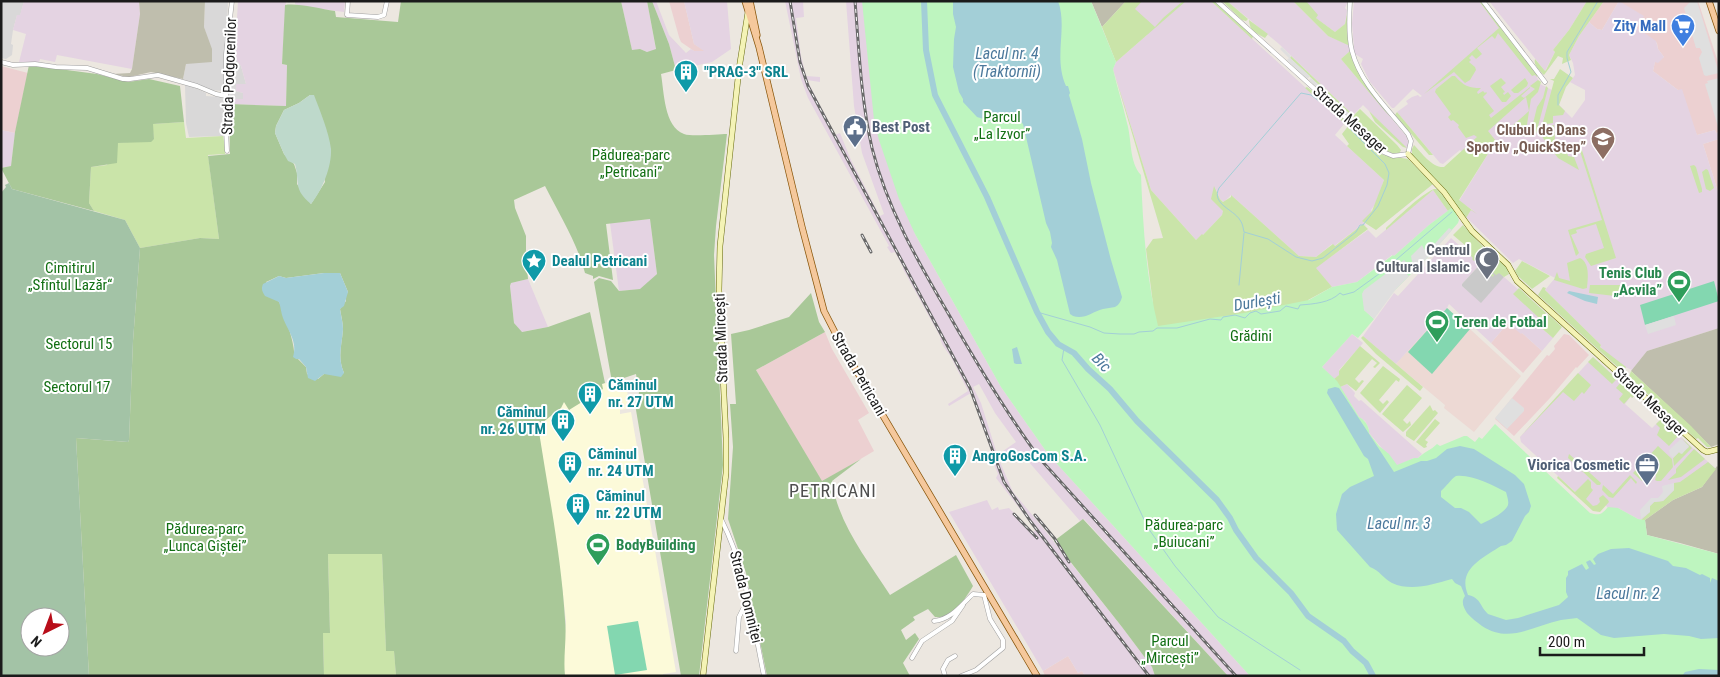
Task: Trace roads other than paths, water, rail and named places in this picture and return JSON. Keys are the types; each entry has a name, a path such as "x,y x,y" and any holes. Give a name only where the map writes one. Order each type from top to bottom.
{"main road":[{"name":"Strada Petricani","path":"745,1 757,40 824,311 848,356 986,594 1037,676"},
{"name":"Strada Petricani","path":"750,1 757,29 757,40"},
{"name":"Strada Mircești","path":"703,676 725,478 726,438 719,261 740,69 750,1"},
{"path":"1709,1 1719,31"},
{"name":"Strada Mesager","path":"1408,154 1450,201 1472,231 1508,265 1517,281 1703,450 1719,449"}],"street":[{"name":"Strada Podgorenilor","path":"227,150 226,54 232,1"},
{"path":"348,1 347,15 381,16 384,13 387,1"},
{"name":"Strada Mesager","path":"1218,1 1328,100 1381,151 1393,156 1408,154"},
{"path":"1350,1 1351,46 1354,59 1372,89 1408,134 1411,141 1408,154"},
{"path":"1483,1 1545,82"},
{"path":"1,62 13,65 34,64 87,68 123,78 158,75 226,96"},
{"name":"Strada Domniței","path":"721,520 740,563 764,676"},
{"path":"912,658 922,641 952,621 973,594 986,594 990,619 1003,648 977,672 961,676"},
{"path":"736,651 739,617 748,598"},
{"path":"934,621 946,618 963,605"},
{"path":"945,676 943,669 948,660 955,656"}],"water":[{"name":"Lacul nr. 4 (Traktornîi)","path":"953,1 1058,1 1062,22 1060,53 1062,75 1070,93 1091,183 1122,297 1120,303 1115,307 1081,317 1070,314 1057,260 1051,247 1050,232 1046,223 1023,124 1017,118 997,123 977,117 963,102 959,92 953,67 956,27"},
{"path":"340,273 348,292 344,306 340,309 343,329 340,356 344,373 341,377 324,374 315,381 308,378 306,367 299,359 293,357 294,346 292,337 283,318 279,302 265,296 262,287 263,284 279,276 286,278"},
{"path":"1569,291 1598,297 1597,304 1567,293"},
{"path":"1017,347 1022,364 1014,363 1012,349"},
{"path":"1339,388 1394,472 1421,461 1436,458 1447,449 1460,446 1474,449 1515,475 1524,484 1531,506 1512,541 1480,560 1469,571 1466,578 1468,595 1478,600 1488,614 1506,620 1559,605 1568,597 1566,578 1568,571 1582,564 1586,570 1589,568 1586,562 1590,560 1594,565 1596,564 1593,559 1598,554 1611,549 1629,548 1668,561 1673,566 1686,568 1700,575 1702,574 1710,578 1710,583 1712,578 1719,581 1719,638 1701,639 1664,634 1614,638 1601,635 1577,618 1561,620 1521,632 1502,634 1482,626 1469,615 1464,606 1463,600 1465,596 1461,586 1452,579 1415,587 1400,586 1392,583 1370,567 1337,530 1336,514 1342,494 1350,487 1374,476 1368,459 1364,456 1327,393 1328,389","holes":["1456,476 1482,481 1506,492 1508,505 1504,511 1481,524 1469,512 1461,508 1455,508 1441,497 1441,491 1452,479"]},
{"path":"1699,669 1719,670 1719,676 1682,676 1685,672"}],"waterway":[{"name":"Bîc","path":"924,1 926,50 935,95 987,197 1037,312 1048,332 1058,344 1074,353 1110,389 1137,421 1217,500 1256,558 1291,593 1308,616 1344,641 1366,663 1373,676"},
{"name":"Durlești","path":"1558,105 1558,95 1571,72 1567,52 1598,1"},
{"path":"1319,101 1311,95 1301,93 1219,188 1217,194 1220,202 1237,216 1244,232 1268,239 1296,257 1312,261 1323,258 1356,232 1360,225 1363,225 1378,206 1387,185 1389,173 1385,164 1348,127"},
{"name":"Durlești","path":"1037,312 1090,327 1104,333 1134,334 1153,331 1157,328 1177,328 1210,319 1221,320 1223,317 1235,315 1245,318 1250,313 1256,311 1261,314 1280,311 1286,306 1298,309 1300,305 1321,302 1331,299 1340,293 1343,295 1354,292 1383,271 1452,212"},
{"path":"1239,285 1244,233"},
{"path":"1064,348 1062,360 1100,425 1148,528 1175,566 1218,617 1300,670"}],"railway":[{"path":"790,1 800,62 808,86 970,388 1004,482 1031,522 1149,676"},
{"path":"855,1 863,93 872,148 894,213 925,273 992,388 1041,460 1236,676"},
{"path":"862,235 871,252"},
{"path":"1014,514 1037,538"},
{"path":"1035,515 1055,539 1069,562"}],"place":[{"name":"Zity Mall","path":"1683,47"},
{"name":"\"PRAG-3\" SRL","path":"686,93"},
{"name":"Best Post","path":"855,148"},
{"name":"Clubul de Dans Sportiv „QuickStep”","path":"1603,160"},
{"name":"Centrul Cultural Islamic","path":"1487,280"},
{"name":"Dealul Petricani","path":"534,282"},
{"name":"Tenis Club „Acvila”","path":"1679,303"},
{"name":"Teren de Fotbal","path":"1437,343"},
{"name":"Căminul nr. 27 UTM","path":"590,415"},
{"name":"Căminul nr. 26 UTM","path":"563,442"},
{"name":"AngroGosCom S.A.","path":"955,477"},
{"name":"Căminul nr. 24 UTM","path":"570,484"},
{"name":"Viorica Cosmetic","path":"1647,486"},
{"name":"Căminul nr. 22 UTM","path":"578,526"},
{"name":"BodyBuilding","path":"598,566"}],"district":[{"name":"PETRICANI","path":"833,491"}],"park label":[{"name":"Parcul „La Izvor”","path":"1002,126"},
{"name":"Pădurea-parc „Petricani”","path":"631,164"},
{"name":"Cimitirul „Sfîntul Lazăr“","path":"70,276"},
{"name":"Grădini","path":"1251,336"},
{"name":"Sectorul 15","path":"79,344"},
{"name":"Sectorul 17","path":"77,387"},
{"name":"Pădurea-parc „Buiucani”","path":"1184,534"},
{"name":"Pădurea-parc „Lunca Gîștei”","path":"205,538"},
{"name":"Parcul „Mircești”","path":"1170,650"}],"water label":[{"name":"Lacul nr. 3","path":"1399,523"},
{"name":"Lacul nr. 2","path":"1628,593"}]}
